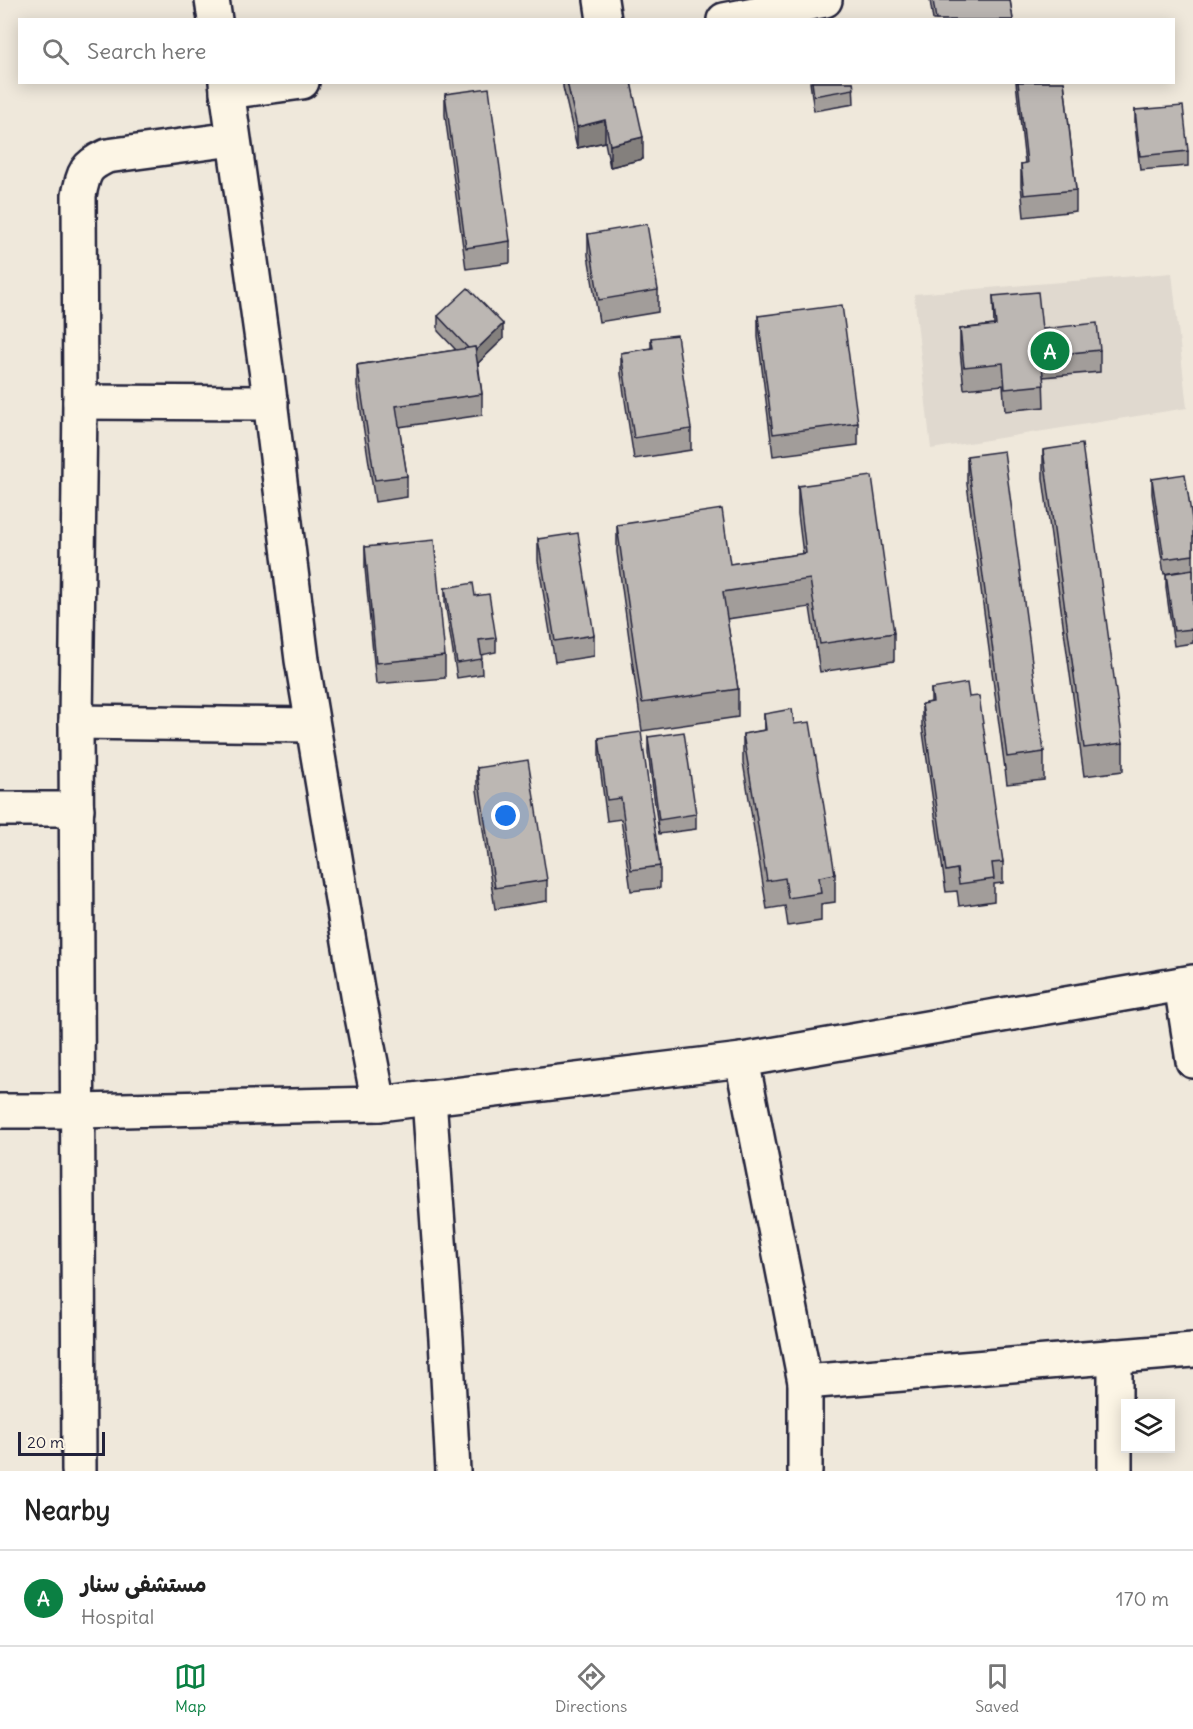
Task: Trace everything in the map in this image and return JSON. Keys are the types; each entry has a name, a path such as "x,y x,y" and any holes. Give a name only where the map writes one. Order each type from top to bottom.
{"street":[{"path":"212,0 215,18"},
{"path":"601,0 604,18"},
{"path":"734,18 825,0"},
{"path":"272,84 227,87 271,403 312,725 379,1104"},
{"path":"79,1471 76,722 80,402 79,195 83,176 90,164 107,156 233,139"},
{"path":"80,402 271,403"},
{"path":"76,722 312,725"},
{"path":"0,809 77,809"},
{"path":"0,1111 78,1112 379,1104 742,1060 1187,983 1193,1061"},
{"path":"742,1060 806,1382 805,1471"},
{"path":"429,1098 446,1327 453,1471"},
{"path":"806,1382 1193,1350"},
{"path":"1114,1356 1114,1471"}],"shaded area":[{"path":"1172,273 1187,408 931,449 914,294"}],"building":[{"path":"933,0 1010,0 1013,18 936,18"},
{"path":"567,84 631,84 643,137 610,145 605,120 577,127"},
{"path":"812,84 853,84 854,89 814,96"},
{"path":"1018,84 1064,84 1076,190 1024,195 1021,164 1027,163"},
{"path":"489,88 510,241 466,248 445,94"},
{"path":"1183,106 1188,151 1140,156 1135,110"},
{"path":"647,224 658,290 599,300 588,234"},
{"path":"468,288 503,324 476,350 475,347 468,348 438,316"},
{"path":"1038,292 1042,329 1097,323 1100,350 1041,356 1044,385 1005,389 1003,363 964,367 960,329 996,325 993,296"},
{"path":"842,305 858,423 773,434 758,316"},
{"path":"677,335 691,429 634,438 621,353 653,348 651,338"},
{"path":"475,347 482,394 396,406 407,476 375,480 357,365"},
{"path":"1082,444 1123,743 1084,748 1043,450"},
{"path":"1004,451 1044,752 1007,757 967,456"},
{"path":"1185,474 1193,526 1193,555 1164,559 1152,479"},
{"path":"872,476 894,633 820,644 810,579 723,592 738,689 642,703 617,525 722,509 730,564 806,553 798,486"},
{"path":"578,533 594,635 555,641 538,539"},
{"path":"434,540 445,656 376,663 365,547"},
{"path":"1193,570 1193,629 1174,631 1166,574"},
{"path":"473,583 475,596 489,594 496,638 479,640 482,659 457,663 445,588"},
{"path":"967,683 969,697 979,696 1003,862 992,863 994,879 959,884 957,869 946,871 922,704 933,702 931,689"},
{"path":"792,709 794,724 810,722 835,874 819,877 821,893 788,898 785,878 767,881 743,734 766,730 764,714"},
{"path":"641,732 660,866 631,870 621,798 607,800 599,738"},
{"path":"684,732 696,814 659,820 648,737"},
{"path":"528,760 547,880 495,888 477,768"}],"place":[{"name":"مستشفى سنار","path":"1050,351"}]}
